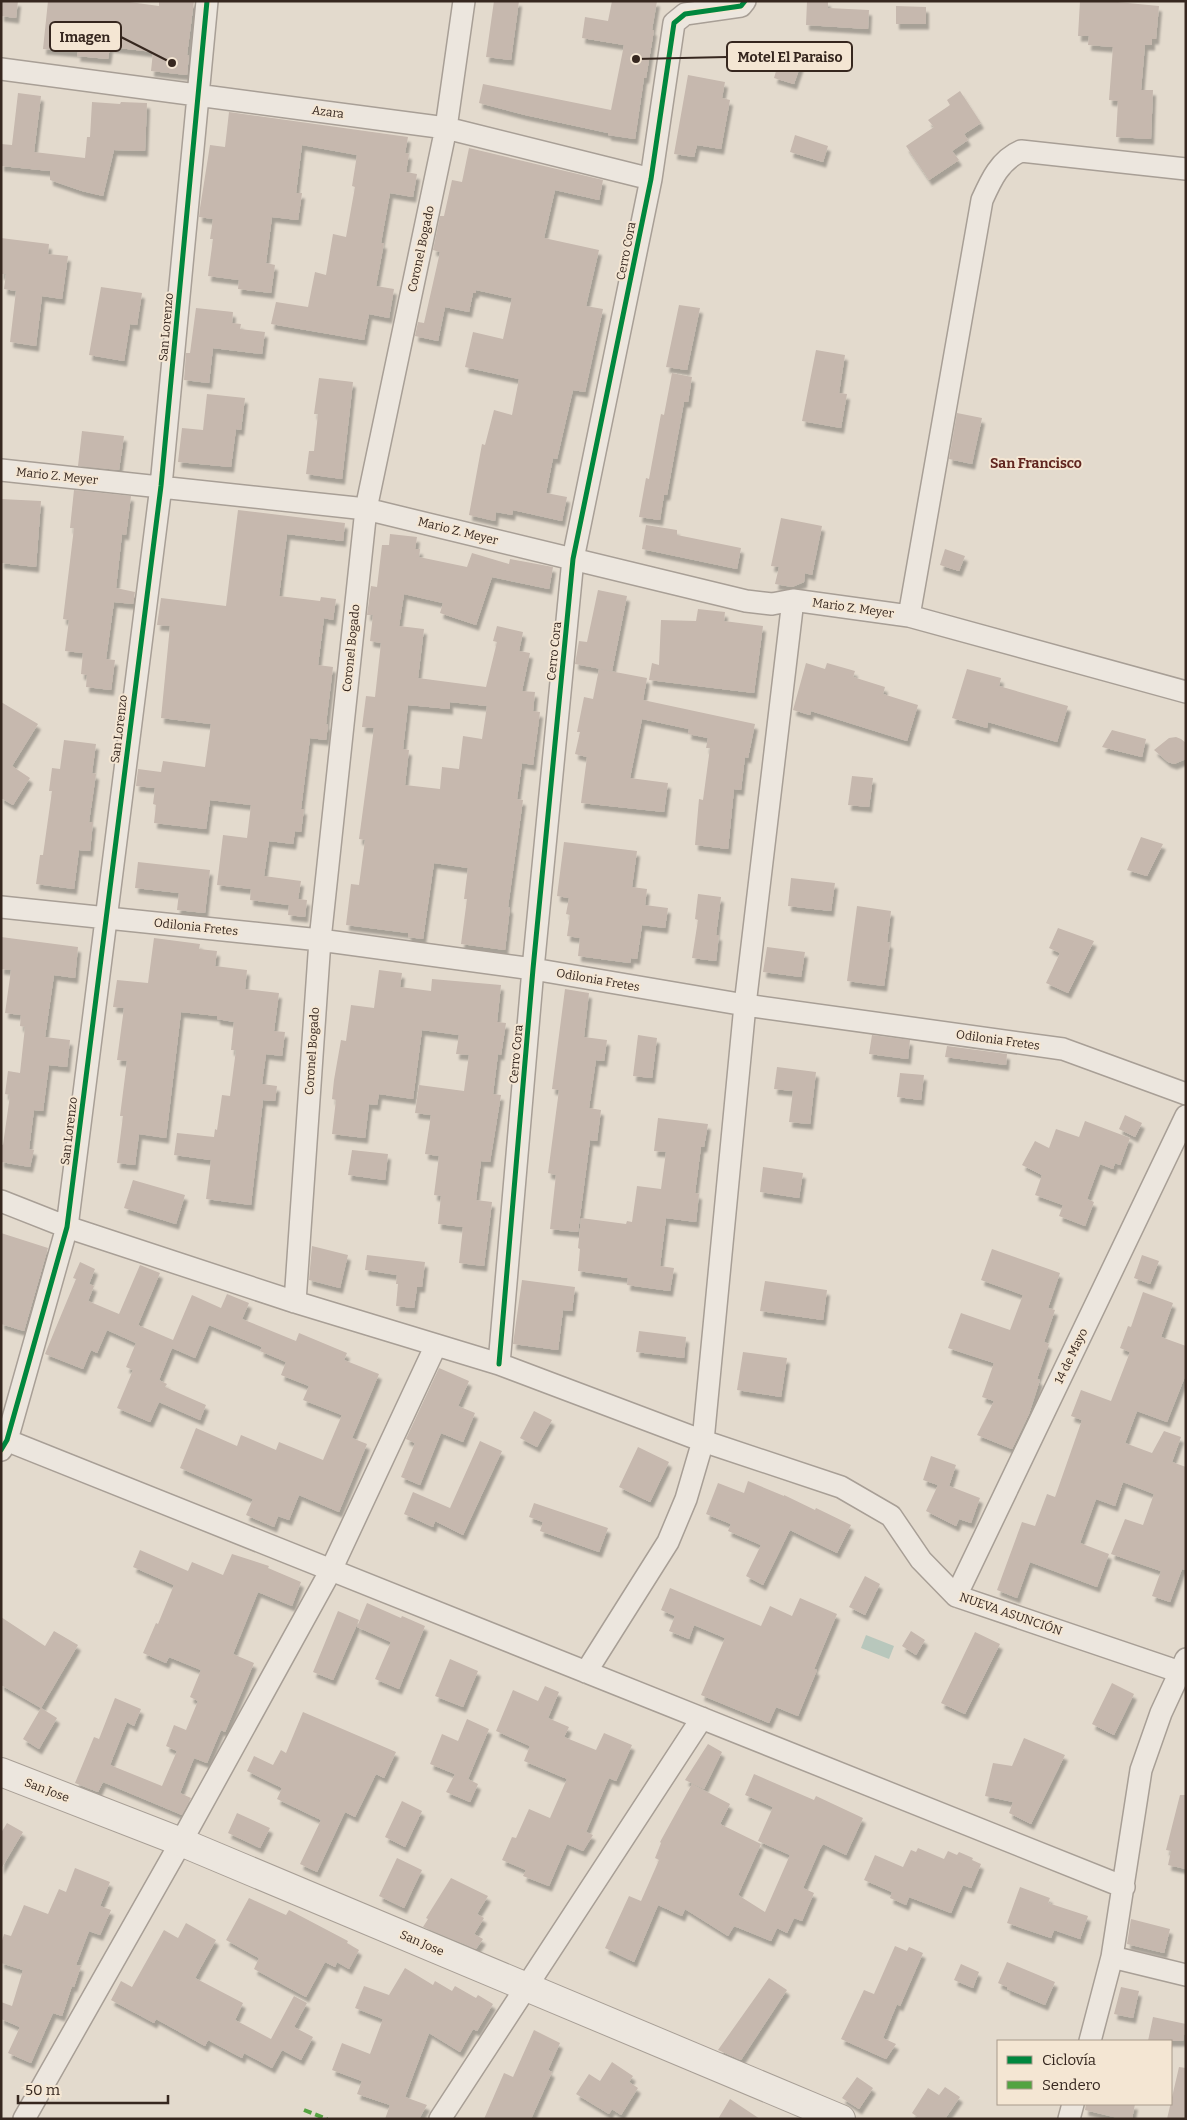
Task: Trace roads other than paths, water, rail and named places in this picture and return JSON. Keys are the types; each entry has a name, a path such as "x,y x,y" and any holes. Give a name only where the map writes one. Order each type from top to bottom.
{"street":[{"name":"San Lorenzo","path":"3,1443 67,1226 161,486 207,1"},
{"name":"Coronel Bogado","path":"295,1302 320,940 366,509 446,128 464,1"},
{"name":"Cerro Cora","path":"499,1364 533,969 573,559 651,179 674,23 685,14 741,6 745,1"},
{"name":"Azara","path":"1,70 198,94 446,128 651,179"},
{"path":"909,616 982,200 996,172 1010,156 1022,151 1186,168"},
{"name":"Mario Z. Meyer","path":"1,470 366,509 746,601 772,604 793,600 909,616 1186,692"},
{"path":"586,1672 668,1542 686,1499 703,1441 745,1005 793,600"},
{"name":"Odilonia Fretes","path":"1,907 320,940 533,969 745,1005 1063,1049 1186,1094"},
{"name":"14 de Mayo","path":"956,1596 1186,1116"},
{"name":"NUEVA ASUNCIÓN","path":"1,1201 67,1226 295,1302 499,1364 703,1441 841,1487 891,1516 921,1560 956,1596 1184,1668"},
{"path":"24,2119 181,1842 331,1570 436,1345"},
{"path":"3,1443 331,1570 1124,1886"},
{"path":"1090,2040 1112,1957 1141,1770 1161,1714 1184,1668"},
{"path":"440,2119 702,1718"},
{"name":"San Jose","path":"1,1772 181,1842 841,2119"},
{"path":"1112,1957 1186,1975"},
{"path":"1069,2119 1073,2105"}],"place":[{"name":"Motel El Paraiso","path":"636,59"},
{"name":"Imagen","path":"172,63"}],"district":[{"name":"San Francisco","path":"1036,463"}]}
